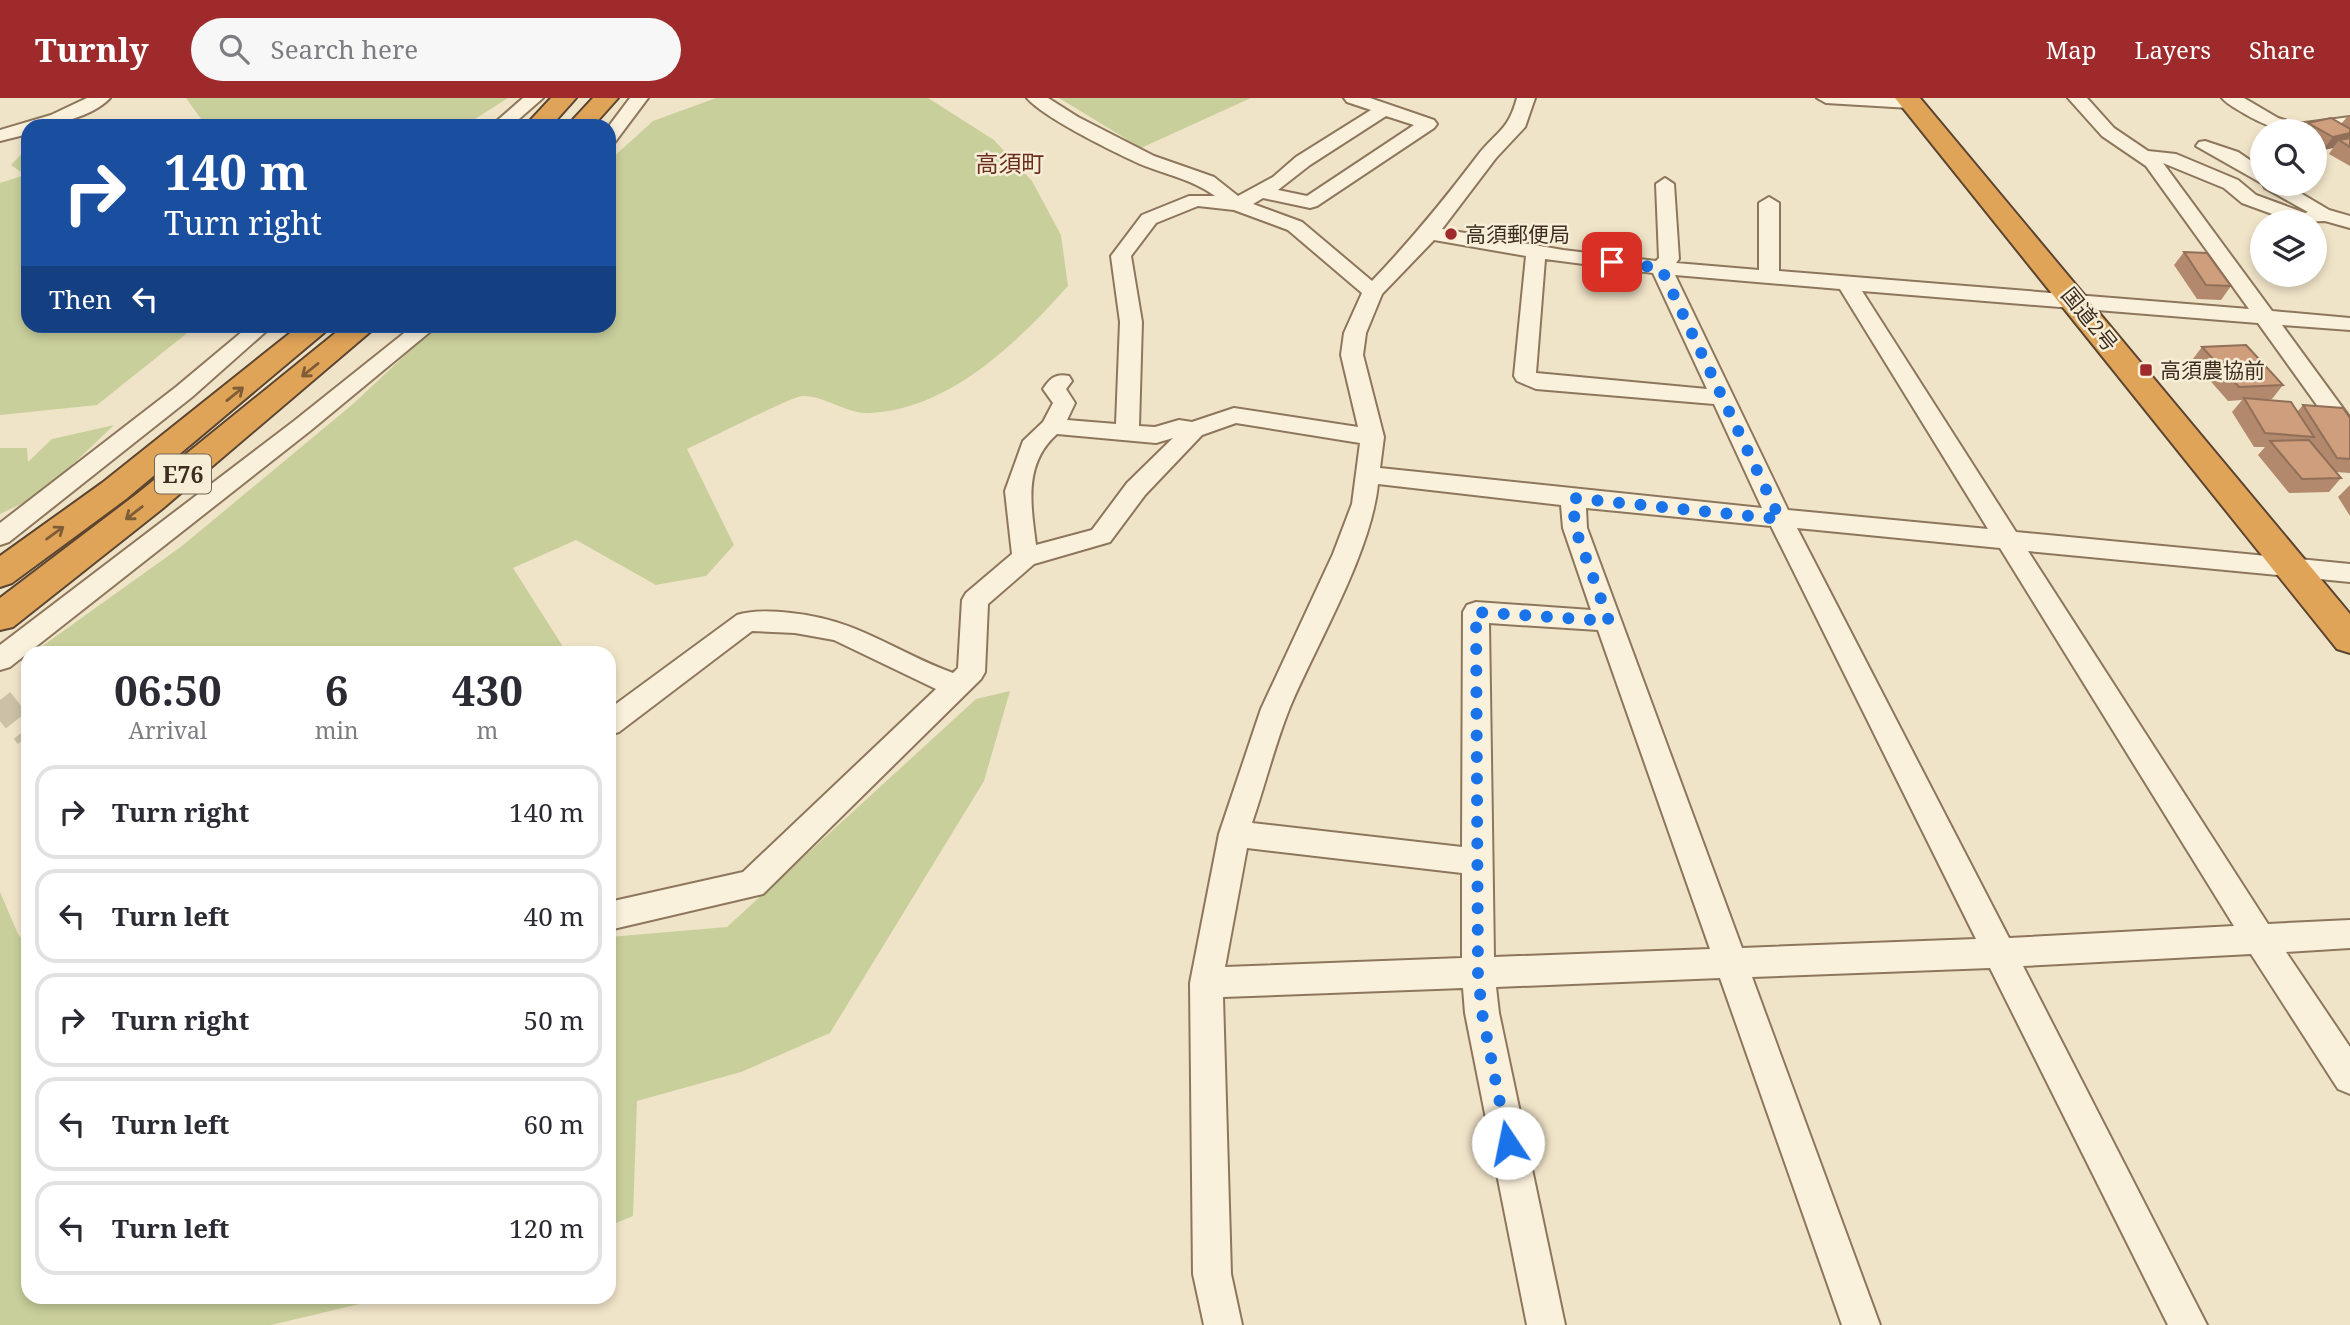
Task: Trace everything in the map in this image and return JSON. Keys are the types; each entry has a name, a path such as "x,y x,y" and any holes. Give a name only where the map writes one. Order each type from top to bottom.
{"highway":[{"path":"544,119 564,98"},
{"path":"586,119 606,98"},
{"name":"国道2号","path":"1908,101 2075,300 2350,639"},
{"name":"E76","path":"0,573 114,491 308,333"},
{"name":"E76","path":"0,617 150,501 354,333"}],"street":[{"path":"57,119 101,98"},
{"path":"508,119 534,98"},
{"path":"616,129 639,98"},
{"path":"1036,98 1072,121 1147,160 1207,181 1237,205"},
{"path":"1261,192 1310,202 1428,124 1353,98"},
{"path":"1223,1325 1212,1274 1206,983 1234,834 1275,709 1346,554 1364,504 1372,437 1352,355 1355,333 1373,292 1429,233 1489,154 1518,123 1526,98"},
{"path":"1826,98 1908,101"},
{"path":"2077,98 2108,132 2153,162 2350,435"},
{"path":"2231,98 2267,119"},
{"path":"1237,205 1280,181 1303,161 1383,110"},
{"path":"2327,126 2350,122"},
{"path":"0,136 21,130"},
{"path":"2327,130 2350,142"},
{"path":"2205,146 2231,156 2250,169"},
{"path":"2146,156 2169,158 2231,184 2249,199 2278,210"},
{"path":"2231,184 2250,181"},
{"path":"1661,268 1668,259 1665,184"},
{"path":"2293,196 2317,210"},
{"path":"1127,433 1131,322 1121,256 1149,219 1196,200 1237,205 1295,226 1373,292"},
{"path":"1769,203 1769,276"},
{"path":"2327,215 2350,222"},
{"path":"1429,233 1536,252 1661,268 2350,324"},
{"path":"1536,252 1525,376 1536,382 1723,398"},
{"path":"1661,268 1780,519 2188,1325"},
{"path":"1847,284 2259,938 2350,1077"},
{"path":"0,536 184,392 253,333"},
{"path":"0,660 417,333"},
{"path":"1025,557 1017,491 1035,441 1052,426 1064,403 1054,389 1062,381"},
{"path":"616,914 752,884 971,672 975,600 1025,557 1101,536 1136,489 1194,430 1234,415 1372,437"},
{"path":"1052,426 1156,435 1180,428 1194,430"},
{"path":"1368,475 1780,519 2008,538 2350,573"},
{"path":"1573,498 1575,528 1861,1325"},
{"path":"1546,1325 1482,1013 1478,973 1476,612 1609,621"},
{"path":"616,719 746,622 764,619 843,633 931,678 958,685"},
{"path":"1234,834 1478,863"},
{"path":"1206,983 2000,953 2350,934"}],"green space":[{"path":"186,98 508,98 475,119 201,119"},
{"path":"716,98 928,98 994,140 1032,181 1061,235 1068,286 1004,350 955,386 928,399 900,408 862,413 803,396 687,449 734,545 706,576 656,585 576,540 513,568 563,646 42,646 182,546 353,404 429,333 616,333 616,155 653,121"},
{"path":"1059,98 1251,98 1141,148"},
{"path":"21,154 21,172 11,165"},
{"path":"21,176 21,333 187,333 97,405 0,415 0,183"},
{"path":"114,425 68,469 70,481 0,514 0,448 27,448 28,462 52,439"},
{"path":"1010,691 984,781 830,1033 741,1072 637,1101 633,1216 616,1223 616,936 727,927 976,699"},
{"path":"0,892 21,937 21,1304 360,1304 271,1325 0,1325"}],"building":[{"path":"2331,118 2350,129 2350,133 2333,137 2327,134 2326,119"},
{"path":"2350,138 2350,147 2339,140"},
{"path":"2184,252 2207,253 2231,286 2206,285"},
{"path":"2246,345 2283,385 2239,387 2202,347"},
{"path":"2244,398 2291,402 2314,437 2265,433"},
{"path":"2303,405 2343,408 2350,418 2350,459 2337,458"},
{"path":"2309,440 2341,478 2302,479 2270,441"}],"tunnel":[{"path":"0,700 21,727"}],"place":[{"name":"高須郵便局","path":"1451,234"},
{"name":"高須農協前","path":"2146,370"}],"district":[{"name":"高須町","path":"1010,163"}],"route":[{"path":"1508,1143 1482,1013 1478,973 1476,612 1609,621 1575,528 1573,498 1780,519 1661,268 1612,262"}]}
